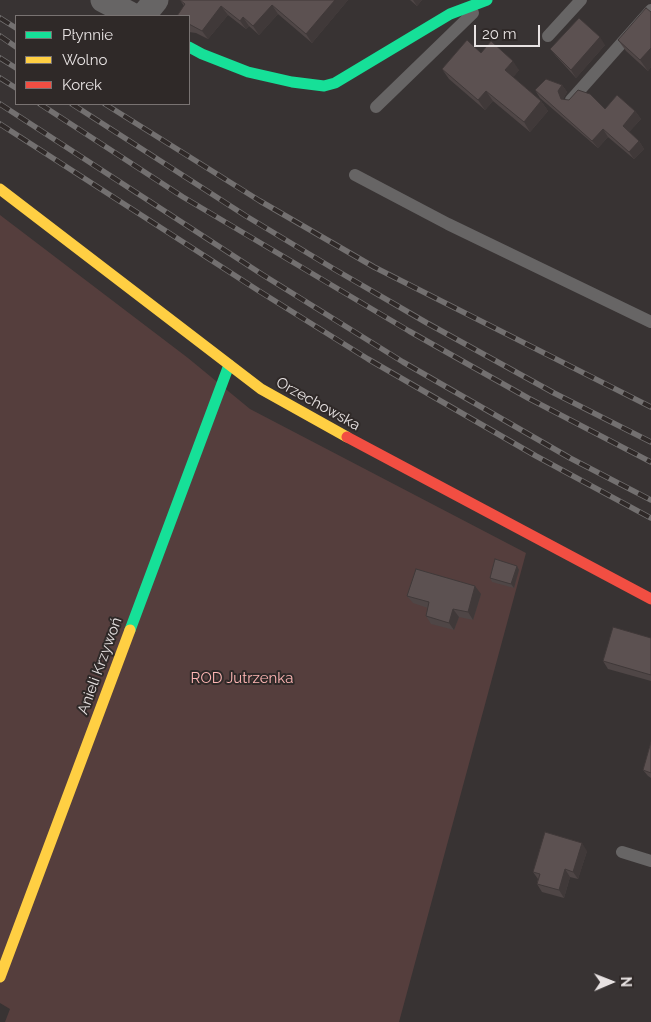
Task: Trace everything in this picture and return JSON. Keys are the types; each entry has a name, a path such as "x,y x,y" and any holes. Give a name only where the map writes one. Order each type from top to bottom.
{"street":[{"path":"103,0 132,15"},
{"path":"144,15 156,0"},
{"path":"190,48 248,72 272,78 324,86 335,83 360,66 450,14 486,1"},
{"name":"Orzechowska","path":"0,189 261,389 651,599"},
{"name":"Anieli Krzywoń","path":"0,977 229,365"}],"lane":[{"path":"548,36 581,0"},
{"path":"376,107 486,1"},
{"path":"572,100 651,10"},
{"path":"355,175 448,224 651,322"},
{"path":"622,852 651,861"}],"green space":[{"name":"ROD Jutrzenka","path":"0,215 188,358 250,409 526,553 399,1022 5,1022 10,1009 0,1003"}],"building":[{"path":"180,0 335,0 306,34 272,5 253,26 243,17 240,21 221,6 202,31 190,25 190,15 178,15 185,4"},
{"path":"646,8 651,12 651,48 640,60 618,40"},
{"path":"579,18 600,37 571,70 550,49"},
{"path":"467,40 481,53 491,41 513,61 505,70 541,101 524,122 486,91 478,100 442,69"},
{"path":"546,79 562,85 558,91 561,99 569,100 578,90 590,94 605,109 617,95 635,111 623,126 639,141 629,152 603,129 592,141 535,90"},
{"path":"495,559 517,566 511,584 490,578"},
{"path":"416,569 475,586 468,612 453,609 449,623 426,616 429,602 407,596"},
{"path":"613,627 651,638 651,675 603,661"},
{"path":"651,742 651,773 643,770"},
{"path":"545,832 582,843 573,872 565,869 559,890 537,884 540,874 533,872"}],"railway":[{"path":"0,18 15,27"},
{"path":"0,36 15,46"},
{"path":"0,58 15,67"},
{"path":"0,78 15,87"},
{"path":"0,104 263,275 403,362 570,458 651,500"},
{"path":"42,105 183,197 409,331 528,398 651,462"},
{"path":"74,105 246,216 334,269 554,393 651,442"},
{"path":"107,105 260,201 374,267 651,407"},
{"path":"0,124 368,359 536,456 651,518"}],"traffic: fast":[{"path":"190,48 248,72 292,82 324,86 335,83 450,14 487,0"},
{"path":"130,630 229,365"}],"traffic: slow":[{"path":"0,189 261,389 347,437"},
{"path":"0,977 130,630"}],"traffic: jam":[{"path":"347,437 651,599"}]}
